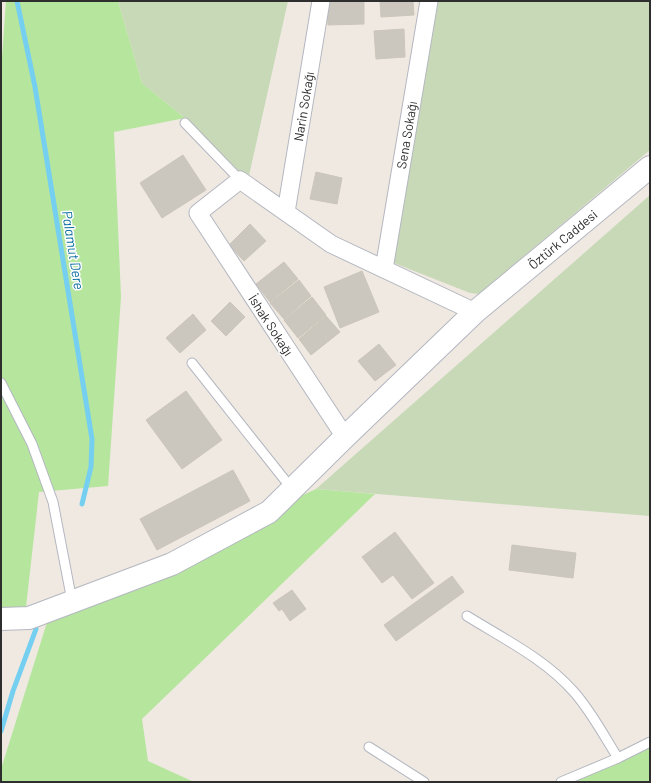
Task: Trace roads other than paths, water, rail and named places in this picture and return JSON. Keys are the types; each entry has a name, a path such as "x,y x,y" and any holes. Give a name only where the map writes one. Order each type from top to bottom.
{"street":[{"name":"Narin Sokağı","path":"286,212 320,1"},
{"name":"Sena Sokağı","path":"384,269 429,1"},
{"name":"Öztürk Caddesi","path":"1,619 29,618 172,564 269,512 475,312 650,167"},
{"path":"240,180 331,244 475,312"},
{"name":"İshak Sokağı","path":"240,180 198,213 345,437"}],"lane":[{"path":"185,123 240,180"},
{"path":"192,364 292,490"},
{"path":"1,383 32,444 53,502 72,601"},
{"path":"467,616 531,655 549,668 564,682 584,704 618,758"},
{"path":"561,782 618,758 650,742"},
{"path":"369,747 424,782"}],"waterway":[{"name":"Palamut Dere","path":"17,1 35,87 92,439 91,467 82,504"},
{"name":"Palamut Dere","path":"1,731 13,691 36,629"}]}
